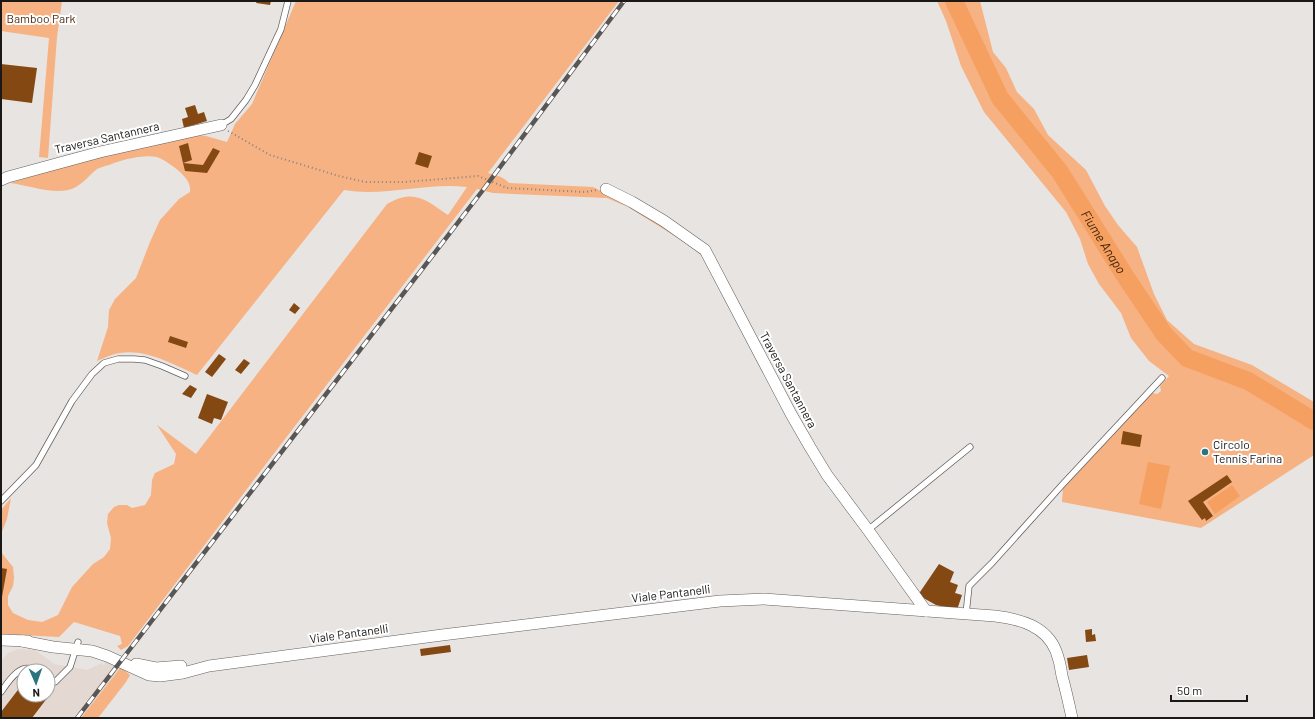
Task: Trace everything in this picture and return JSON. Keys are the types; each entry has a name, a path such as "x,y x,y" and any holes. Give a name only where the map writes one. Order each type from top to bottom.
{"street":[{"name":"Traversa Santannera","path":"1,180 93,154 220,125"},
{"name":"Traversa Santannera","path":"606,189 632,202 705,250 794,421 827,475 926,611"},
{"name":"Viale Pantanelli","path":"1,640 77,646 92,644 111,650 144,667 209,666 442,635 720,601 764,599 1012,618 1027,623 1037,628 1047,636 1056,652 1072,718"}],"lane":[{"path":"220,125 230,119 246,100 255,85 281,29 288,1"},
{"path":"1,501 36,465 72,401 92,374 104,363 118,359 134,358 145,360 185,376"},
{"path":"966,614 969,586 1162,378"},
{"path":"868,530 970,447"},
{"path":"56,681 70,667 77,646"},
{"path":"1,692 16,674"}],"path":[{"path":"220,125 235,136 270,155 339,176 365,182 405,182 478,176 507,188 586,192 606,189"}],"shaded area":[{"path":"1148,462 1170,466 1161,509 1139,504"},
{"path":"1232,485 1240,496 1215,514 1207,502"},
{"path":"18,649 35,650 53,663 16,663 16,703 56,703 56,664 87,670 102,663 104,666 105,660 121,667 81,718 1,718 1,661 8,653"}],"green space":[{"name":"Bamboo Park","path":"1,1 62,1 57,37 48,158 39,157 49,38 1,31"},
{"path":"296,1 619,1 488,173 497,175 509,183 593,187 627,204 696,246 714,273 702,256 686,243 628,207 607,198 493,193 477,189 128,646 121,650 117,646 122,644 120,636 74,622 59,637 1,634 1,552 13,567 13,586 8,596 8,605 13,613 28,620 42,622 58,615 72,587 93,564 104,557 110,549 111,538 107,523 108,514 114,507 119,505 127,505 132,508 145,505 151,495 152,480 155,473 174,464 176,454 157,425 196,454 387,204 396,199 412,196 426,201 448,215 467,187 436,186 375,192 344,190 197,375 160,359 140,353 130,352 117,354 97,361 108,327 109,310 115,299 136,278 160,220 179,199 190,192 189,183 182,174 166,161 157,157 146,156 119,161 97,169 76,187 68,190 54,191 10,183 63,166 196,135 206,136 227,142 235,124 252,104"},
{"path":"937,1 980,1 993,52 1006,68 1017,92 1034,109 1048,135 1086,170 1105,206 1118,225 1137,247 1154,294 1167,320 1194,344 1252,365 1314,402 1314,455 1201,528 1062,502 1063,487 1152,393 1157,394 1161,391 1160,386 1169,376 1149,361 1131,338 1121,313 1099,284 1088,264 1080,239 1066,212 984,112 961,66 946,21"},
{"path":"11,498 7,519 1,534 1,510"},
{"path":"121,667 130,675 98,718 81,718"}],"building":[{"path":"257,1 271,1 270,5 256,3"},
{"path":"1,64 37,68 32,103 1,99"},
{"path":"195,105 198,114 204,112 207,121 184,128 182,119 188,117 185,108"},
{"path":"188,143 192,160 183,163 179,146"},
{"path":"213,148 220,151 207,173 185,171 183,163 203,165"},
{"path":"419,152 432,156 428,168 415,164"},
{"path":"294,303 300,308 295,314 289,310"},
{"path":"170,336 188,342 186,348 168,342"},
{"path":"219,354 226,359 212,377 205,372"},
{"path":"244,359 250,363 241,374 235,370"},
{"path":"190,385 197,389 191,398 182,394"},
{"path":"207,394 228,402 221,420 214,418 212,424 198,418"},
{"path":"1123,431 1142,435 1140,447 1121,444"},
{"path":"1227,475 1232,482 1203,502 1213,516 1206,521 1205,518 1202,520 1188,501"},
{"path":"939,564 954,572 950,582 958,585 955,593 962,595 957,610 936,605 918,595"},
{"path":"1,568 7,569 2,597 1,597"},
{"path":"1092,629 1092,635 1095,634 1096,641 1086,642 1085,630"},
{"path":"450,645 451,652 421,656 420,649"},
{"path":"1087,655 1089,667 1069,670 1067,658"},
{"path":"16,692 16,703 43,703 32,718 1,718 1,712"}],"waterway":[{"name":"Fiume Anapo","path":"954,1 1000,98 1060,172 1127,279 1164,334 1187,358 1248,381 1314,421"}],"railway":[{"path":"77,718 483,190 624,1"}],"place":[{"name":"Circolo Tennis Farina","path":"1205,452"}]}
